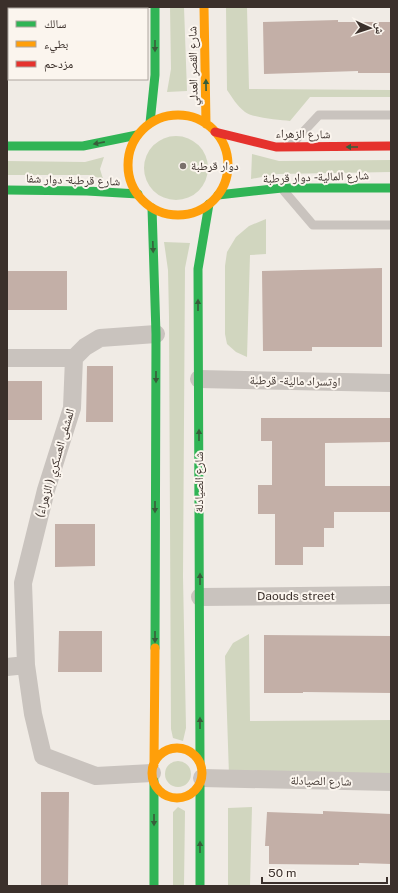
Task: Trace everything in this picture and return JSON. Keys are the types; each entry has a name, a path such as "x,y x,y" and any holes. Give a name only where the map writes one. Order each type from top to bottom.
{"street":[{"path":"150,123 155,75 155,7"},
{"name":"شارع القصر العدلي","path":"204,7 206,124"},
{"path":"178,114 193,117 206,124 216,132 225,146 228,163 226,180 218,195 210,204 191,213 171,214 152,208 138,194 130,180 128,165 130,149 137,135 150,123 163,116 178,114"},
{"name":"شارع الزهراء","path":"216,132 276,147 391,146"},
{"path":"7,146 83,146 137,135"},
{"name":"شارع المالية - دوار قرطبة","path":"218,195 282,188 391,188"},
{"name":"شارع قرطبة- دوار شفا","path":"7,190 87,191 138,194"},
{"name":"شارع الصيادلة","path":"200,886 201,775 198,269 210,204"},
{"path":"152,208 156,334 153,773 154,886"},
{"path":"7,358 74,358 85,347 100,338 156,334"},
{"name":"المشفى العسكري ( الزهراء)","path":"74,358 72,408 15,583 33,714 43,756 96,776 153,773"},
{"name":"اوتسراد مالية - قرطبة","path":"199,379 391,383"},
{"name":"Daouds street","path":"200,597 391,595"},
{"path":"7,667 26,665"},
{"path":"180,748 188,750 195,755 201,775 194,792 187,797 175,798 164,794 157,789 153,773 158,758 164,752 180,748"},
{"name":"شارع الصيادلة","path":"201,775 391,782"}],"lane":[{"path":"289,147 319,115 391,115"},
{"path":"282,188 313,225 391,225"}],"green space":[{"path":"170,7 184,7 187,91 167,92 171,69"},
{"path":"226,7 247,7 249,89 391,90 391,97 310,97 290,121 254,116 245,112 227,90"},
{"path":"176,136 194,142 202,150 208,168 202,186 194,194 176,200 158,194 150,186 144,168 150,150 158,142"},
{"path":"252,154 279,161 391,160 391,172 278,174 251,179"},
{"path":"104,157 100,169 103,179 89,175 7,175 7,161 85,162"},
{"path":"266,219 266,254 250,255 247,357 236,352 227,344 225,334 225,266 227,252 236,237 249,226"},
{"path":"164,242 190,243 185,268 183,577 186,728 183,741 173,738 171,729 169,317 168,270"},
{"path":"249,634 250,721 391,720 391,773 229,775 225,656 233,643"},
{"path":"178,761 187,765 191,774 187,783 178,787 169,783 165,774 169,765"},
{"path":"178,807 185,811 184,886 173,886 173,812"},
{"path":"252,807 250,886 228,886 228,808"}],"building":[{"path":"338,20 338,22 391,22 391,73 358,73 358,71 264,74 263,22"},
{"path":"382,268 382,347 312,347 312,351 263,351 262,271"},
{"path":"7,271 67,271 67,310 7,310"},
{"path":"87,366 113,366 113,422 86,422"},
{"path":"7,381 42,381 42,420 7,420"},
{"path":"261,418 391,418 391,442 325,443 325,486 391,486 391,512 334,512 334,528 324,528 324,547 303,547 303,565 275,565 275,514 258,514 258,485 272,485 272,441 261,441"},
{"path":"55,524 95,524 95,566 55,567"},
{"path":"59,631 102,631 102,672 58,672"},
{"path":"264,635 391,636 391,693 264,693"},
{"path":"41,792 69,792 68,886 41,886"},
{"path":"323,811 391,814 391,864 269,864 269,846 265,846 267,812 323,814"}],"traffic: fast":[{"path":"150,123 155,75 155,7"},
{"path":"7,146 83,146 137,135"},
{"path":"218,195 282,188 391,188"},
{"path":"7,190 87,191 138,194"},
{"path":"200,762 198,269 209,204"},
{"path":"152,208 156,334 155,648"},
{"path":"154,781 154,886"},
{"path":"200,786 200,886"}],"traffic: slow":[{"path":"204,7 206,124"},
{"path":"178,115 197,119 213,130 224,146 228,165 224,184 213,200 197,211 178,215 159,211 143,200 132,184 128,165 132,146 143,130 159,119 178,115"},
{"path":"154,765 155,648"},
{"path":"172,748 182,748 195,755 202,768 202,773 202,778 195,791 182,798 172,798 163,794 156,787 152,778 152,768 156,759 163,752 172,748"}],"traffic: jam":[{"path":"215,132 276,147 391,146"}],"place":[{"name":"دوار قرطبة","path":"183,166"}]}
